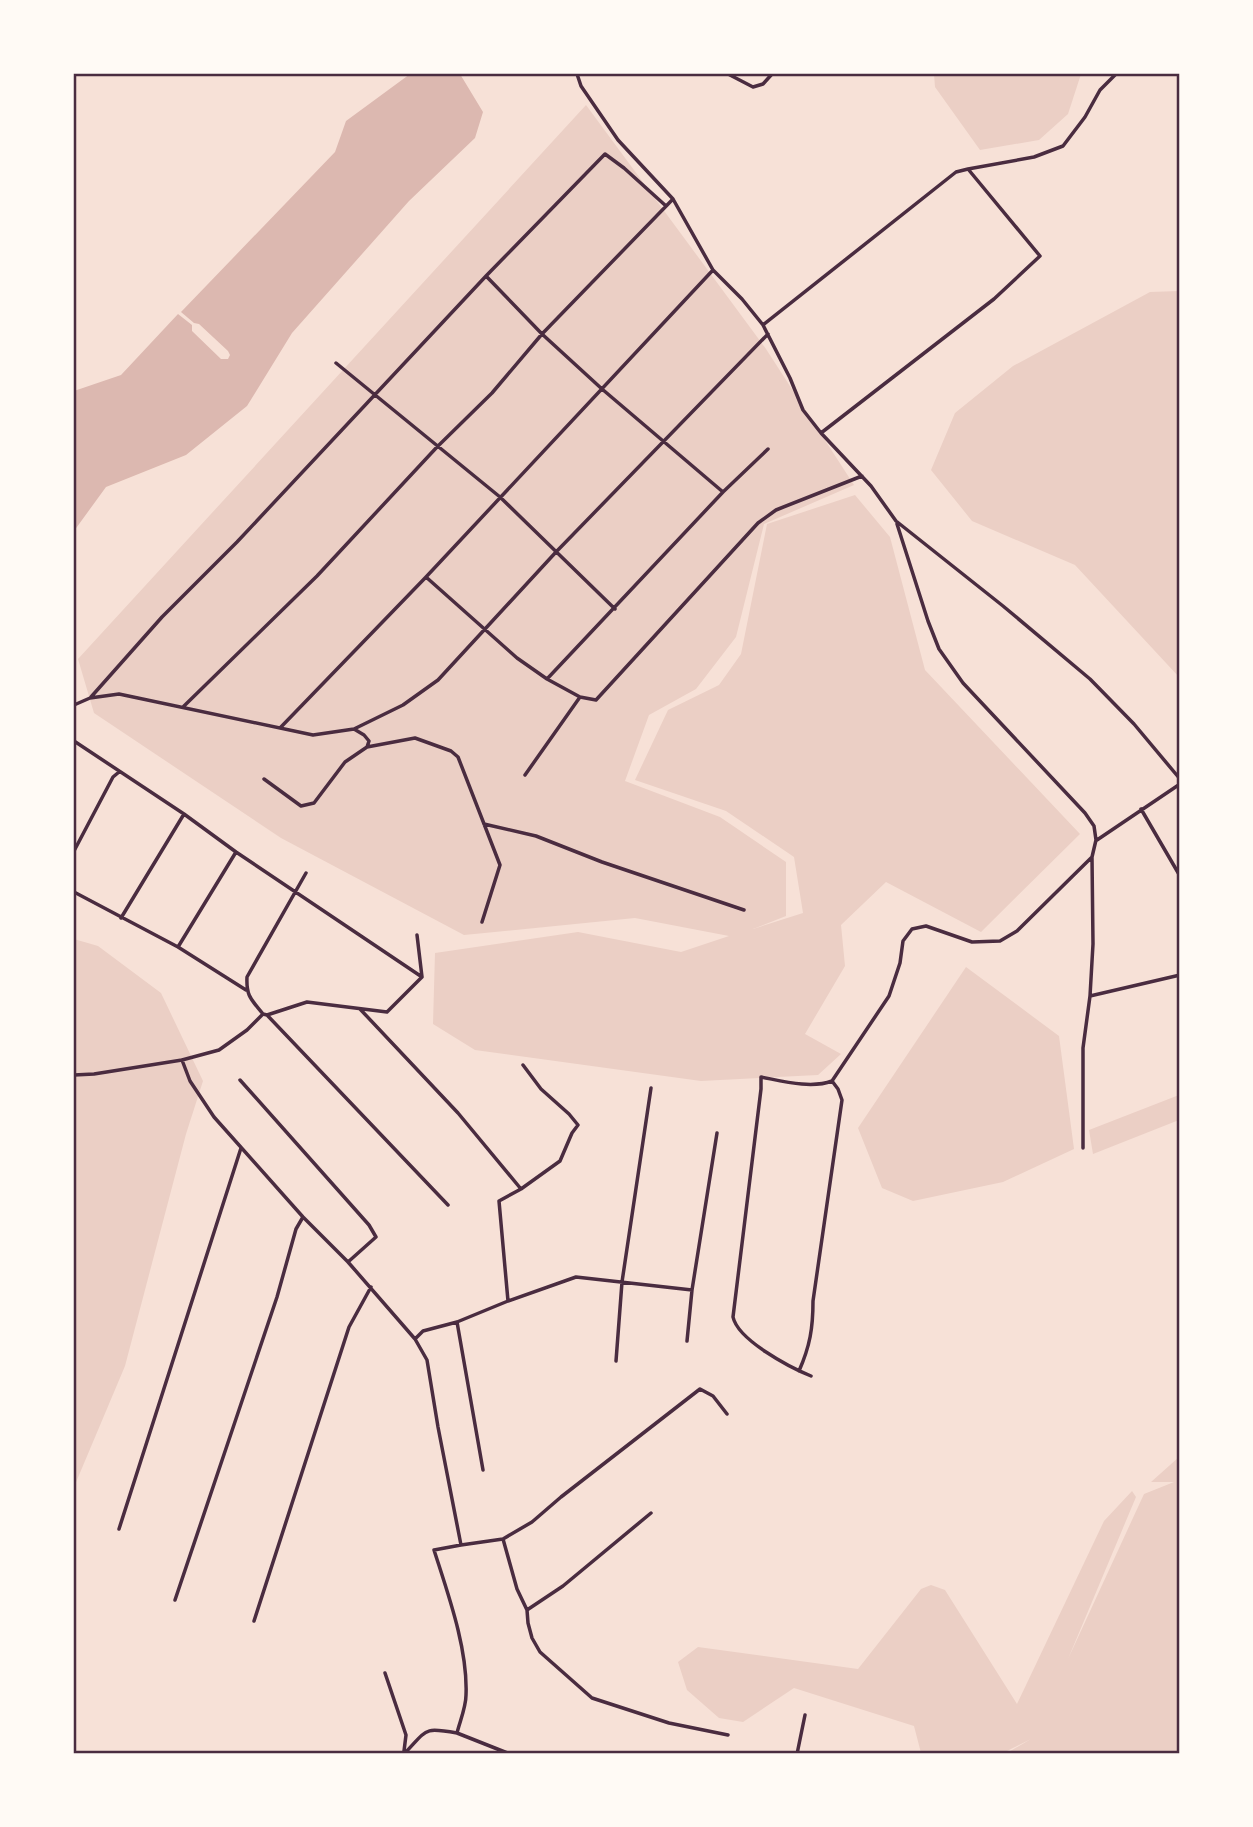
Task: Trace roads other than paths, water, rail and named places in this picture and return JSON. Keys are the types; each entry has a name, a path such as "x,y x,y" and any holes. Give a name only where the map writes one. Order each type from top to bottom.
{"street":[{"path":"577,74 581,86 618,140 673,199 713,270 763,325 803,410 862,476 896,521 1090,679 1134,724 1180,781 1096,840"},
{"path":"728,74 753,87 763,84 772,74"},
{"path":"763,325 956,172 1034,158 1063,146 1085,117 1100,90 1116,74"},
{"path":"90,698 162,617 237,542 486,276 606,154 666,206"},
{"path":"821,433 994,299 1040,256 968,169"},
{"path":"184,707 317,576 437,447 492,393 542,334 673,199"},
{"path":"279,729 426,577 713,270"},
{"path":"486,276 542,334 602,389 723,492"},
{"path":"74,705 90,698 118,694 313,735 354,729 404,705 438,680 556,552 768,334"},
{"path":"336,363 499,497 615,609"},
{"path":"547,679 723,492 768,449"},
{"path":"426,577 517,658 580,697 596,700 758,523 776,510 862,476"},
{"path":"896,521 939,649 963,683 1085,813 1094,826 1096,840 1092,857 1093,944 1083,1048 1083,1148"},
{"path":"525,775 580,697"},
{"path":"354,729 369,741 367,747"},
{"path":"264,779 301,806 314,803 345,762 367,747 415,738 451,751 458,757 500,864 482,922"},
{"path":"74,741 422,977"},
{"path":"74,851 113,777 119,772"},
{"path":"1141,809 1180,876"},
{"path":"121,918 184,814"},
{"path":"484,824 536,836 602,862 744,910"},
{"path":"178,947 236,852"},
{"path":"811,1376 773,1356 744,1335 733,1317 761,1077 806,1084 825,1084 832,1081 889,996 900,963 903,942 912,929 926,926 972,942 1000,941 1017,931 1092,857"},
{"path":"306,873 247,977 247,990 265,1015 448,1205"},
{"path":"74,892 178,947 247,990"},
{"path":"417,935 422,977"},
{"path":"1090,996 1180,975"},
{"path":"74,1074 94,1074 182,1060 219,1050 265,1015 307,1002 387,1012 422,977"},
{"path":"359,1007 458,1113 521,1189"},
{"path":"182,1060 190,1081 214,1116 303,1217 371,1287 415,1339 426,1360 461,1545"},
{"path":"508,1301 499,1201 521,1189 560,1160 578,1125 541,1088 523,1065"},
{"path":"240,1080 369,1225 376,1237 348,1262"},
{"path":"799,1371 813,1330 813,1301 842,1100 832,1081"},
{"path":"616,1361 622,1282 651,1088"},
{"path":"687,1341 692,1290 717,1133"},
{"path":"119,1529 241,1148"},
{"path":"175,1600 296,1229 303,1217"},
{"path":"415,1339 423,1331 457,1322 576,1277 692,1290"},
{"path":"254,1621 349,1327 371,1287"},
{"path":"457,1322 483,1470"},
{"path":"457,1733 466,1699 466,1677 459,1636 433,1550 503,1539 532,1522 700,1389 713,1395 727,1414"},
{"path":"527,1610 563,1586 651,1513"},
{"path":"503,1539 517,1589 527,1610 532,1638 540,1652 592,1698 669,1723 728,1735"},
{"path":"385,1673 406,1735 404,1754"},
{"path":"797,1754 805,1715"},
{"path":"404,1754 426,1730 433,1728 457,1733 510,1754"}]}
